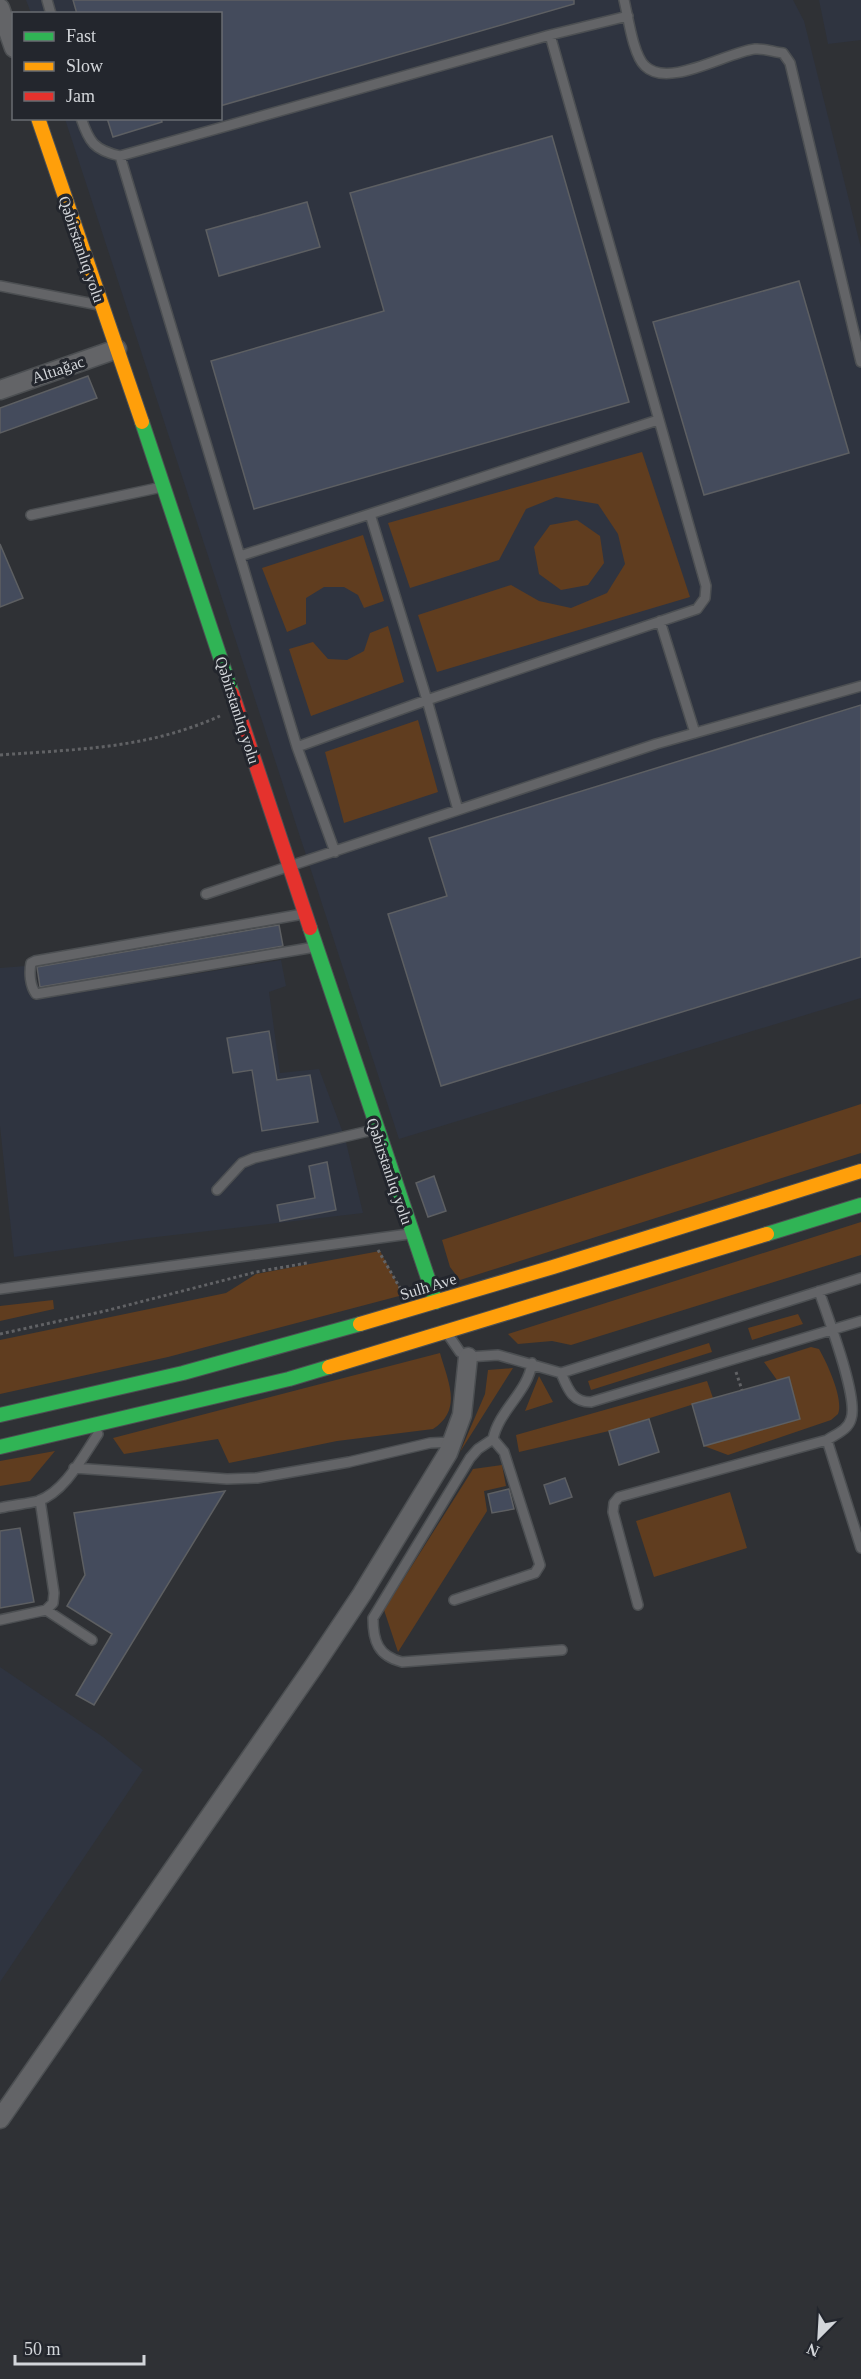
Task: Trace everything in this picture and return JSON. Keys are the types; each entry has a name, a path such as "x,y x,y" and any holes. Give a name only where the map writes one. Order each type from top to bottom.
{"main road":[{"name":"Qəbirstanlıq yolu","path":"39,120 164,486 376,1129 442,1316"},
{"name":"Sulh Ave","path":"0,1447 251,1389 442,1316 861,1171"},
{"name":"Sulh Ave","path":"0,1415 242,1358 442,1316 861,1204"}],"street":[{"path":"0,8 12,42"},
{"name":"Altıağac","path":"0,390 117,349"},
{"path":"0,2119 356,1603 440,1468 453,1442 462,1415 468,1357"}],"lane":[{"path":"624,0 638,53 645,66 655,71 672,74 756,49 783,53 790,63 861,362"},
{"path":"82,120 90,141 102,152 120,156 550,35 628,16"},
{"path":"297,747 427,700 697,609 705,598 706,586 550,35"},
{"path":"120,156 297,747 335,852"},
{"path":"0,286 102,306"},
{"path":"240,556 658,420"},
{"path":"31,515 164,486"},
{"path":"370,514 458,810"},
{"path":"660,621 695,734"},
{"path":"206,894 695,734 861,686"},
{"path":"306,913 35,961 31,963 30,968 33,988 36,994 316,946"},
{"path":"217,1190 242,1163 376,1129"},
{"path":"0,1289 412,1234"},
{"path":"442,1316 453,1345 468,1357 498,1355 561,1373 861,1278"},
{"path":"638,1605 613,1512 614,1503 619,1497 827,1440 845,1430 851,1419 853,1408 819,1291"},
{"path":"561,1373 572,1396 582,1402 591,1402 861,1321"},
{"path":"532,1363 526,1382 500,1419 493,1439 478,1449 464,1468 373,1618 373,1635 377,1648 392,1659 402,1662 561,1650"},
{"path":"0,1508 40,1500 64,1482 107,1423"},
{"path":"454,1600 536,1573 540,1564 504,1452 493,1439"},
{"path":"827,1440 861,1548"},
{"path":"74,1467 227,1479 257,1478 349,1462 430,1443 453,1442"},
{"path":"0,1620 46,1610 53,1603 54,1593 40,1500"},
{"path":"46,1610 92,1640"}],"path":[{"path":"0,755 118,747 198,726 238,708"},
{"path":"377,1250 380,1251 403,1295"},
{"path":"0,1334 105,1311 256,1272 311,1262"},
{"path":"732,1358 742,1390"}],"shaded area":[{"path":"26,0 793,0 804,21 861,248 861,998 399,1139 65,120 222,120 222,12 31,12"},
{"path":"819,0 861,0 861,40 828,44"},
{"path":"642,452 690,597 437,672 418,615 511,585 539,601 571,608 607,593 625,564 618,534 598,504 556,497 526,509 499,560 410,588 388,523"},
{"path":"577,520 600,536 604,563 588,585 561,590 539,574 534,547 550,525"},
{"path":"363,535 384,601 364,608 358,595 344,587 324,587 306,598 306,624 287,632 262,568"},
{"path":"388,626 404,682 311,716 289,649 313,642 328,659 347,660 364,651 370,633"},
{"path":"418,720 438,792 344,823 325,752"},
{"path":"281,960 286,986 269,992 280,1073 319,1069 345,1138 363,1213 139,1239 14,1257 0,1126 0,968 26,966 33,1000"},
{"path":"861,1104 861,1153 460,1280 450,1267 442,1240"},
{"path":"861,1222 861,1255 571,1345 552,1341 518,1344 508,1334"},
{"path":"380,1251 403,1295 168,1357 0,1394 0,1340 226,1293 256,1274"},
{"path":"53,1300 54,1309 0,1321 0,1306"},
{"path":"798,1314 803,1324 752,1340 748,1328"},
{"path":"709,1343 712,1352 591,1390 588,1381"},
{"path":"811,1347 819,1349 830,1372 839,1399 838,1414 831,1420 728,1455 704,1446 800,1419 789,1377 777,1380 764,1362"},
{"path":"440,1353 451,1394 451,1404 448,1413 433,1429 337,1441 229,1463 218,1439 124,1454 113,1438"},
{"path":"513,1368 460,1452 485,1394 488,1370"},
{"path":"539,1376 553,1402 525,1411"},
{"path":"707,1381 713,1398 609,1431 519,1452 516,1435"},
{"path":"55,1451 30,1481 0,1486 0,1461"},
{"path":"502,1465 506,1486 484,1491 487,1511 398,1652 384,1610 473,1469"},
{"path":"730,1492 747,1548 654,1577 636,1521"},
{"path":"0,1667 103,1737 143,1770 0,1982"}],"building":[{"path":"73,0 574,0 574,4 222,105 222,12 76,12"},
{"path":"108,120 162,120 162,122 113,137"},
{"path":"552,136 629,402 254,509 211,361 384,311 350,193"},
{"path":"307,202 320,247 219,276 206,230"},
{"path":"799,281 849,453 704,495 653,322"},
{"path":"88,376 97,398 0,433 0,408"},
{"path":"0,544 23,598 0,607"},
{"path":"861,705 861,957 441,1086 388,914 447,896 429,838"},
{"path":"279,925 283,946 40,987 37,967"},
{"path":"269,1031 277,1080 310,1075 318,1122 262,1131 252,1070 233,1073 227,1038"},
{"path":"327,1162 336,1210 280,1221 277,1205 315,1198 309,1166"},
{"path":"434,1176 446,1211 428,1217 416,1183"},
{"path":"789,1377 800,1419 704,1446 692,1404"},
{"path":"649,1419 659,1452 619,1465 609,1431"},
{"path":"565,1478 572,1497 550,1504 544,1485"},
{"path":"509,1489 514,1509 492,1513 488,1494"},
{"path":"225,1491 94,1705 76,1695 112,1634 67,1606 85,1575 74,1513"},
{"path":"20,1528 34,1602 0,1608 0,1531"}],"traffic: fast":[{"path":"142,422 232,693"},
{"path":"310,928 436,1302"},
{"path":"767,1234 861,1205"},
{"path":"0,1415 183,1373 360,1324"},
{"path":"0,1447 289,1379 329,1367"}],"traffic: slow":[{"path":"39,120 142,422"},
{"path":"360,1324 553,1267 861,1171"},
{"path":"329,1367 767,1234"}],"traffic: jam":[{"path":"232,693 310,928"}]}
